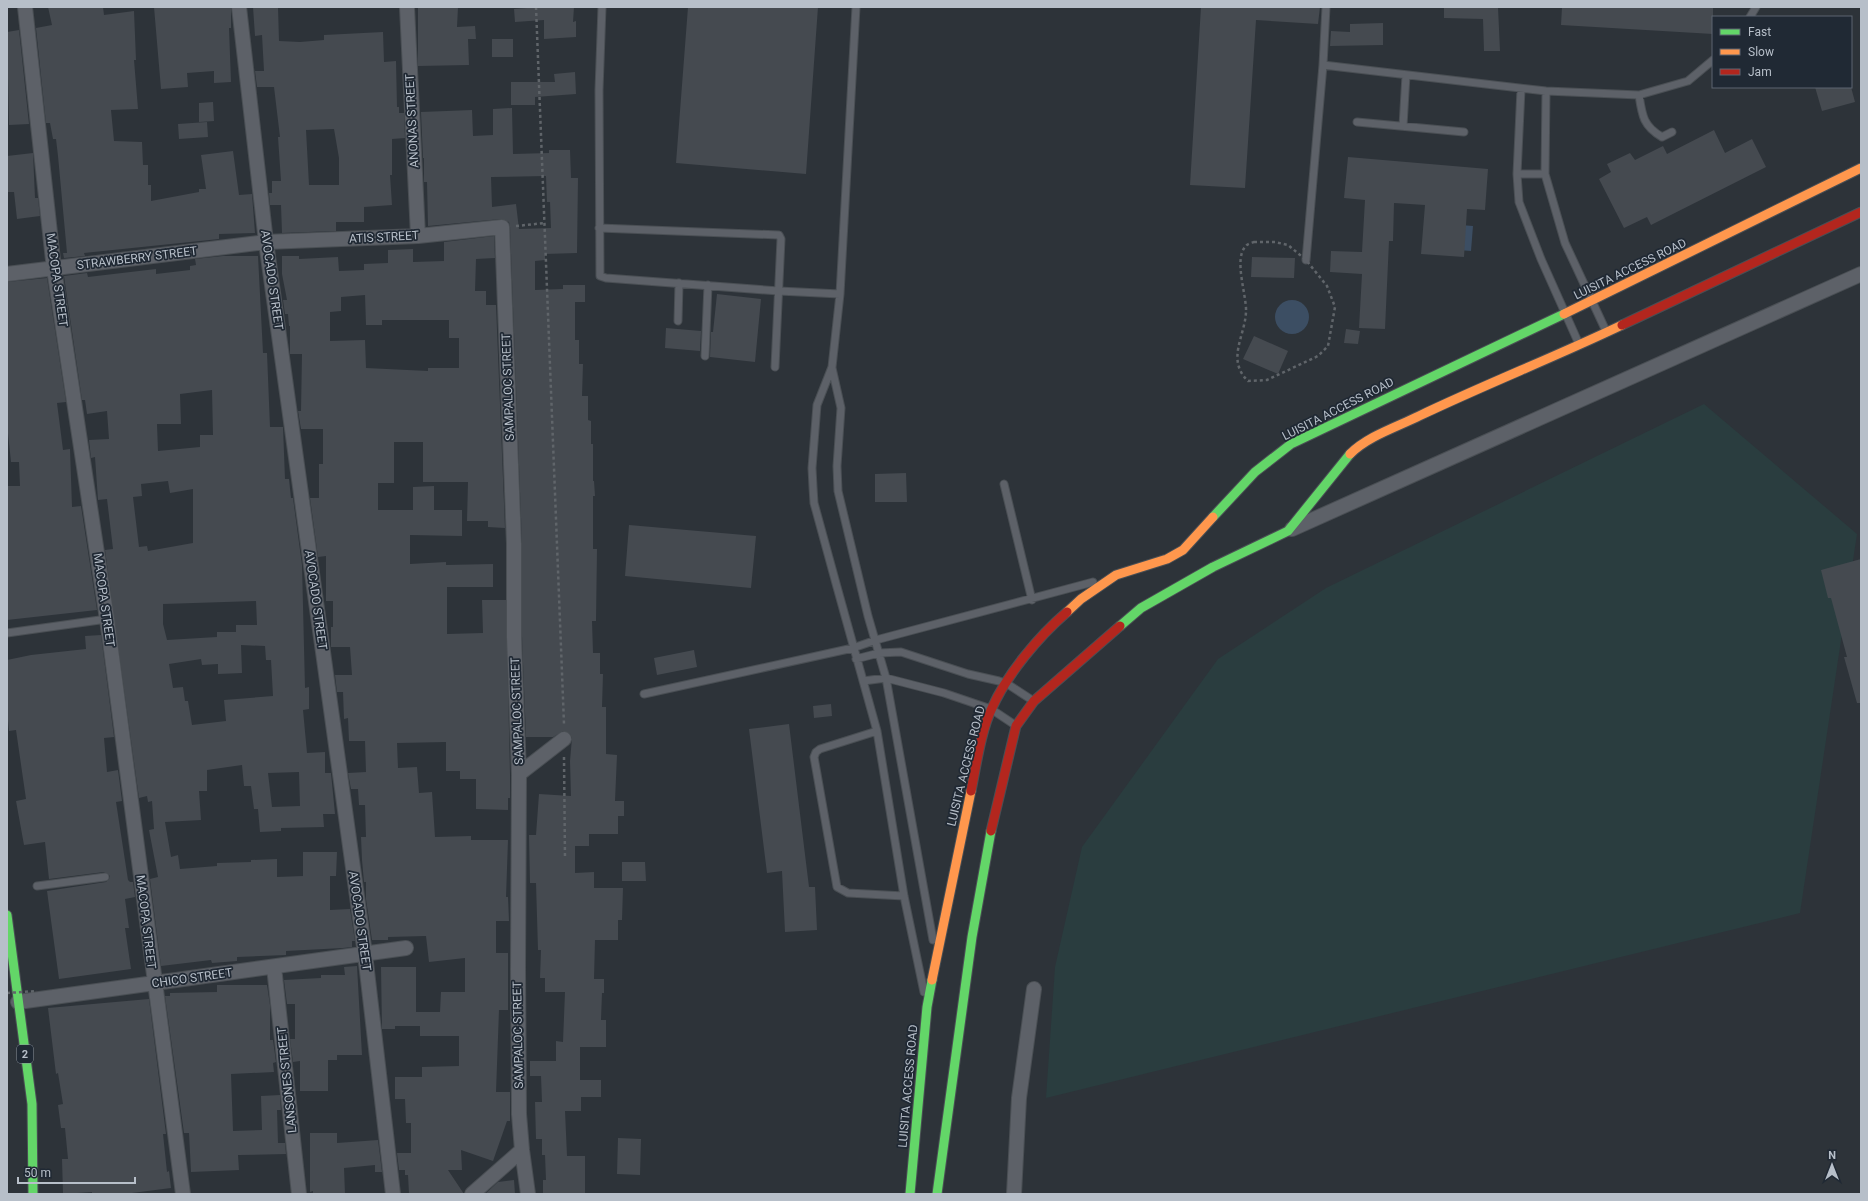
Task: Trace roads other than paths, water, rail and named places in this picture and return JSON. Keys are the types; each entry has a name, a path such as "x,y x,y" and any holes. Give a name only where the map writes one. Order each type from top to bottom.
{"main road":[{"name":"LUISITA ACCESS ROAD","path":"910,1194 927,1007 960,838 991,709 1006,683 1056,622 1081,600 1116,575 1167,559 1183,550 1234,492 1255,472 1291,444 1593,301 1861,168"},
{"path":"937,1194 972,937 987,846 1016,726 1034,702 1142,608 1213,567 1266,543 1288,531 1344,460 1356,449 1378,436 1478,388 1607,333 1861,212"},
{"name":"2","path":"7,915 9,944 32,1104 33,1194"}],"street":[{"name":"MACOPA STREET","path":"25,7 54,269 107,619 183,1194"},
{"name":"AVOCADO STREET","path":"239,7 266,242 365,954 393,1194"},
{"name":"ANONAS STREET","path":"407,7 418,236"},
{"name":"ATIS STREET","path":"266,242 418,236 502,227"},
{"name":"SAMPALOC STREET","path":"502,227 514,544 514,637 519,774 519,1114 528,1194"},
{"name":"STRAWBERRY STREET","path":"7,274 266,242"},
{"path":"1288,531 1861,274"},
{"path":"519,774 564,739"},
{"name":"CHICO STREET","path":"18,1002 406,948"},
{"name":"LANSONES STREET","path":"274,967 299,1194"},
{"path":"1014,1194 1019,1098 1034,989"},
{"path":"472,1194 522,1150"}],"lane":[{"path":"602,7 599,90 600,276 606,278 779,291 840,294"},
{"path":"856,7 840,294 832,367 817,405 812,468 814,503 877,731 904,896 927,1007"},
{"path":"1306,260 1323,66 1326,7"},
{"path":"1751,16 1756,7"},
{"path":"1323,66 1546,91 1638,95 1688,81 1712,61"},
{"path":"1403,126 1406,75"},
{"path":"1522,88 1517,174 1520,202 1564,314 1580,345"},
{"path":"1546,91 1545,174 1565,243 1607,333"},
{"path":"1638,95 1643,118 1648,127 1662,137 1672,132"},
{"path":"1357,122 1464,132"},
{"path":"1517,174 1545,174"},
{"path":"599,228 776,234 781,239 775,367"},
{"path":"678,321 679,283"},
{"path":"705,356 708,285"},
{"path":"832,367 841,408 837,466 838,491 859,580 886,678 936,956"},
{"path":"1004,484 1032,600"},
{"path":"644,694 853,648 876,640 1032,600 1116,575"},
{"path":"7,633 107,619"},
{"path":"856,659 879,653 901,652 968,674 1006,683 1034,702"},
{"path":"863,680 886,678 944,693 991,709 1016,726"},
{"path":"877,731 820,749 816,752 814,757 837,887 848,893 904,896"},
{"path":"37,886 105,877"}],"water":[{"path":"1436,223 1473,226 1471,251 1433,248"},
{"path":"1292,300 1304,305 1309,317 1304,329 1292,334 1280,329 1275,317 1280,305"}]}
